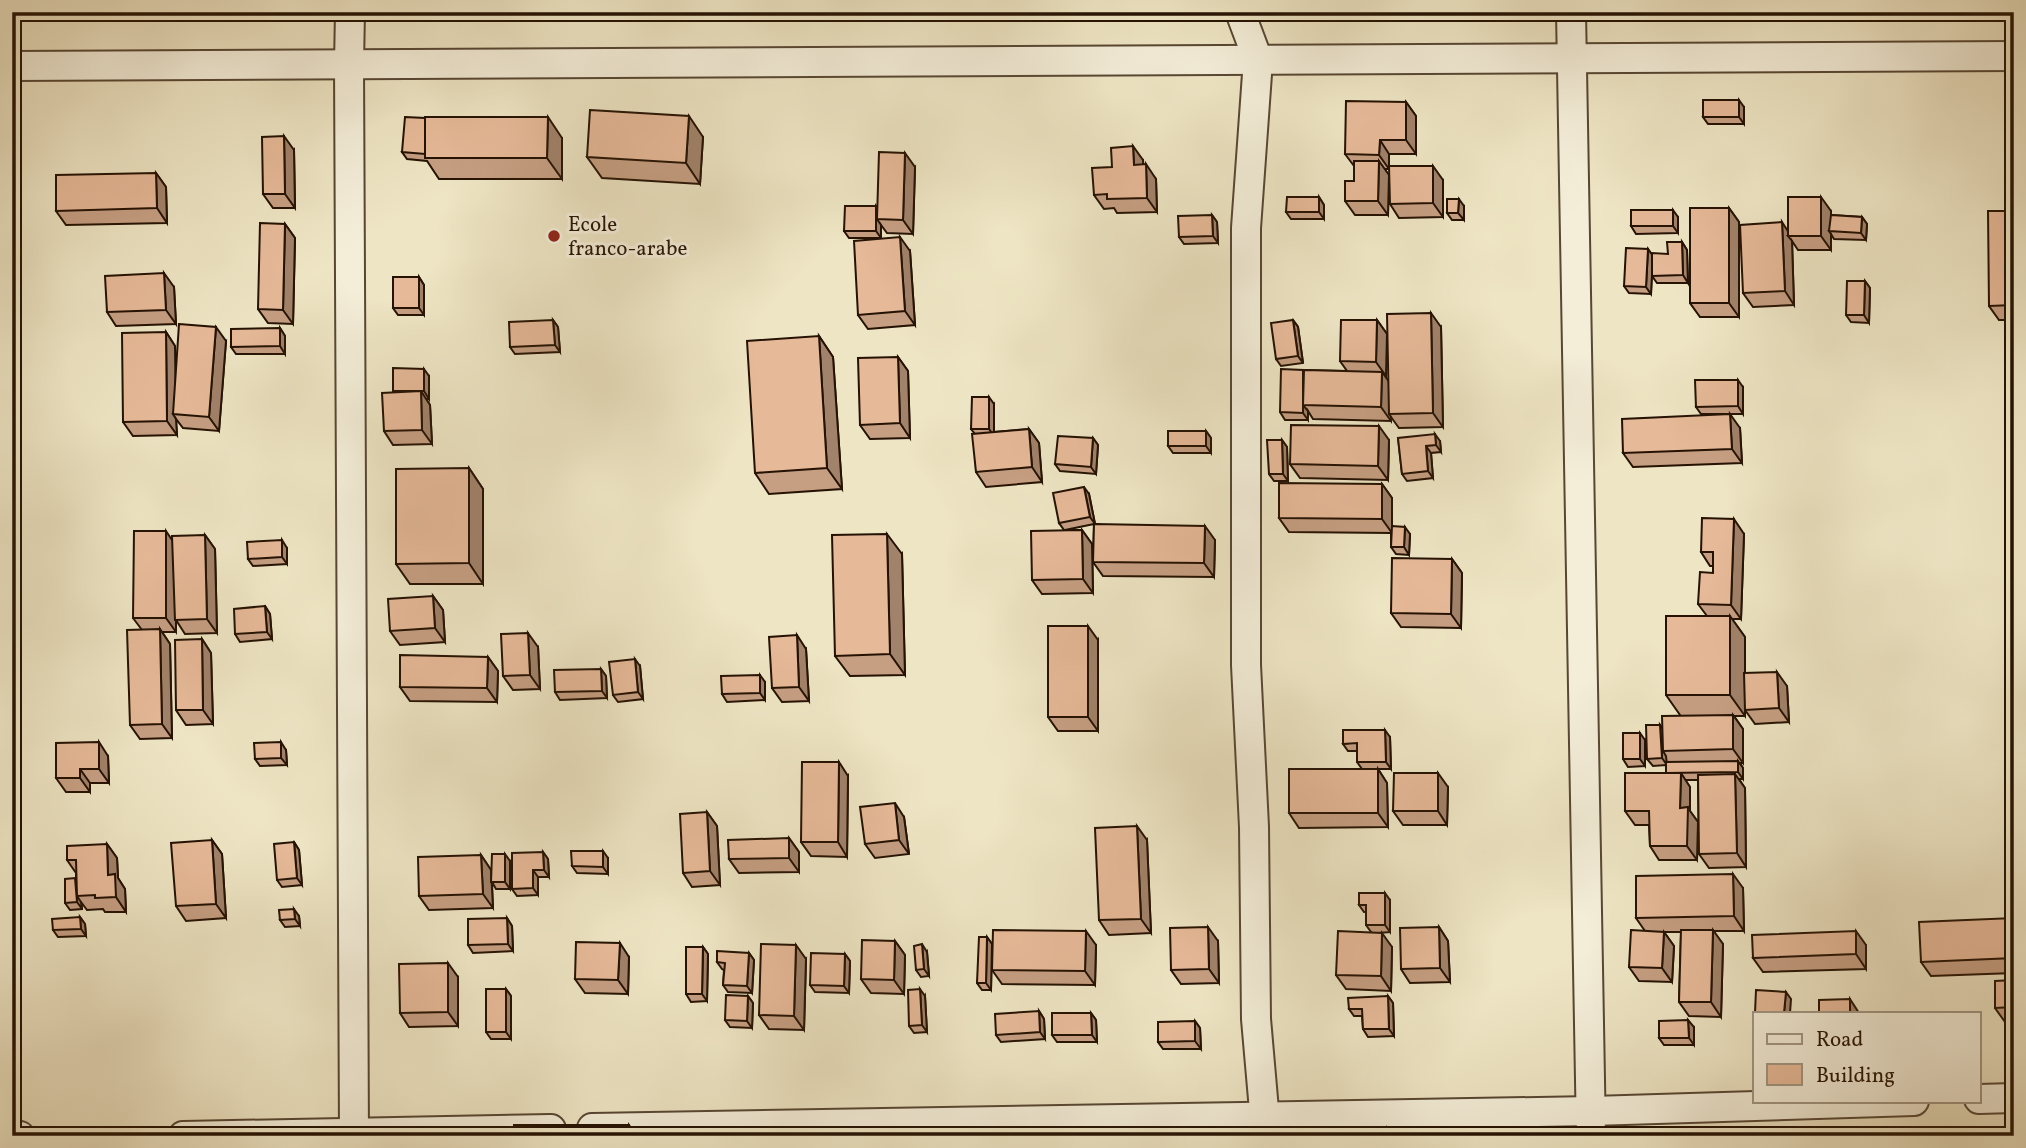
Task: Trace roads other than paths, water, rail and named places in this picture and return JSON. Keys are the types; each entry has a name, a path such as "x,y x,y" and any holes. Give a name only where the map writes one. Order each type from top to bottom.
{"street":[{"path":"350,12 354,1134"},
{"path":"1240,12 1258,60 1246,228 1246,665 1254,827 1256,1019 1265,1126"},
{"path":"1571,12 1591,1123"},
{"path":"12,66 2014,56"},
{"path":"1980,1099 2014,1098"},
{"path":"183,1136 1591,1123 1899,1102"},
{"path":"12,1136 20,1136"}],"place":[{"name":"Ecole franco-arabe","path":"554,236"}]}
